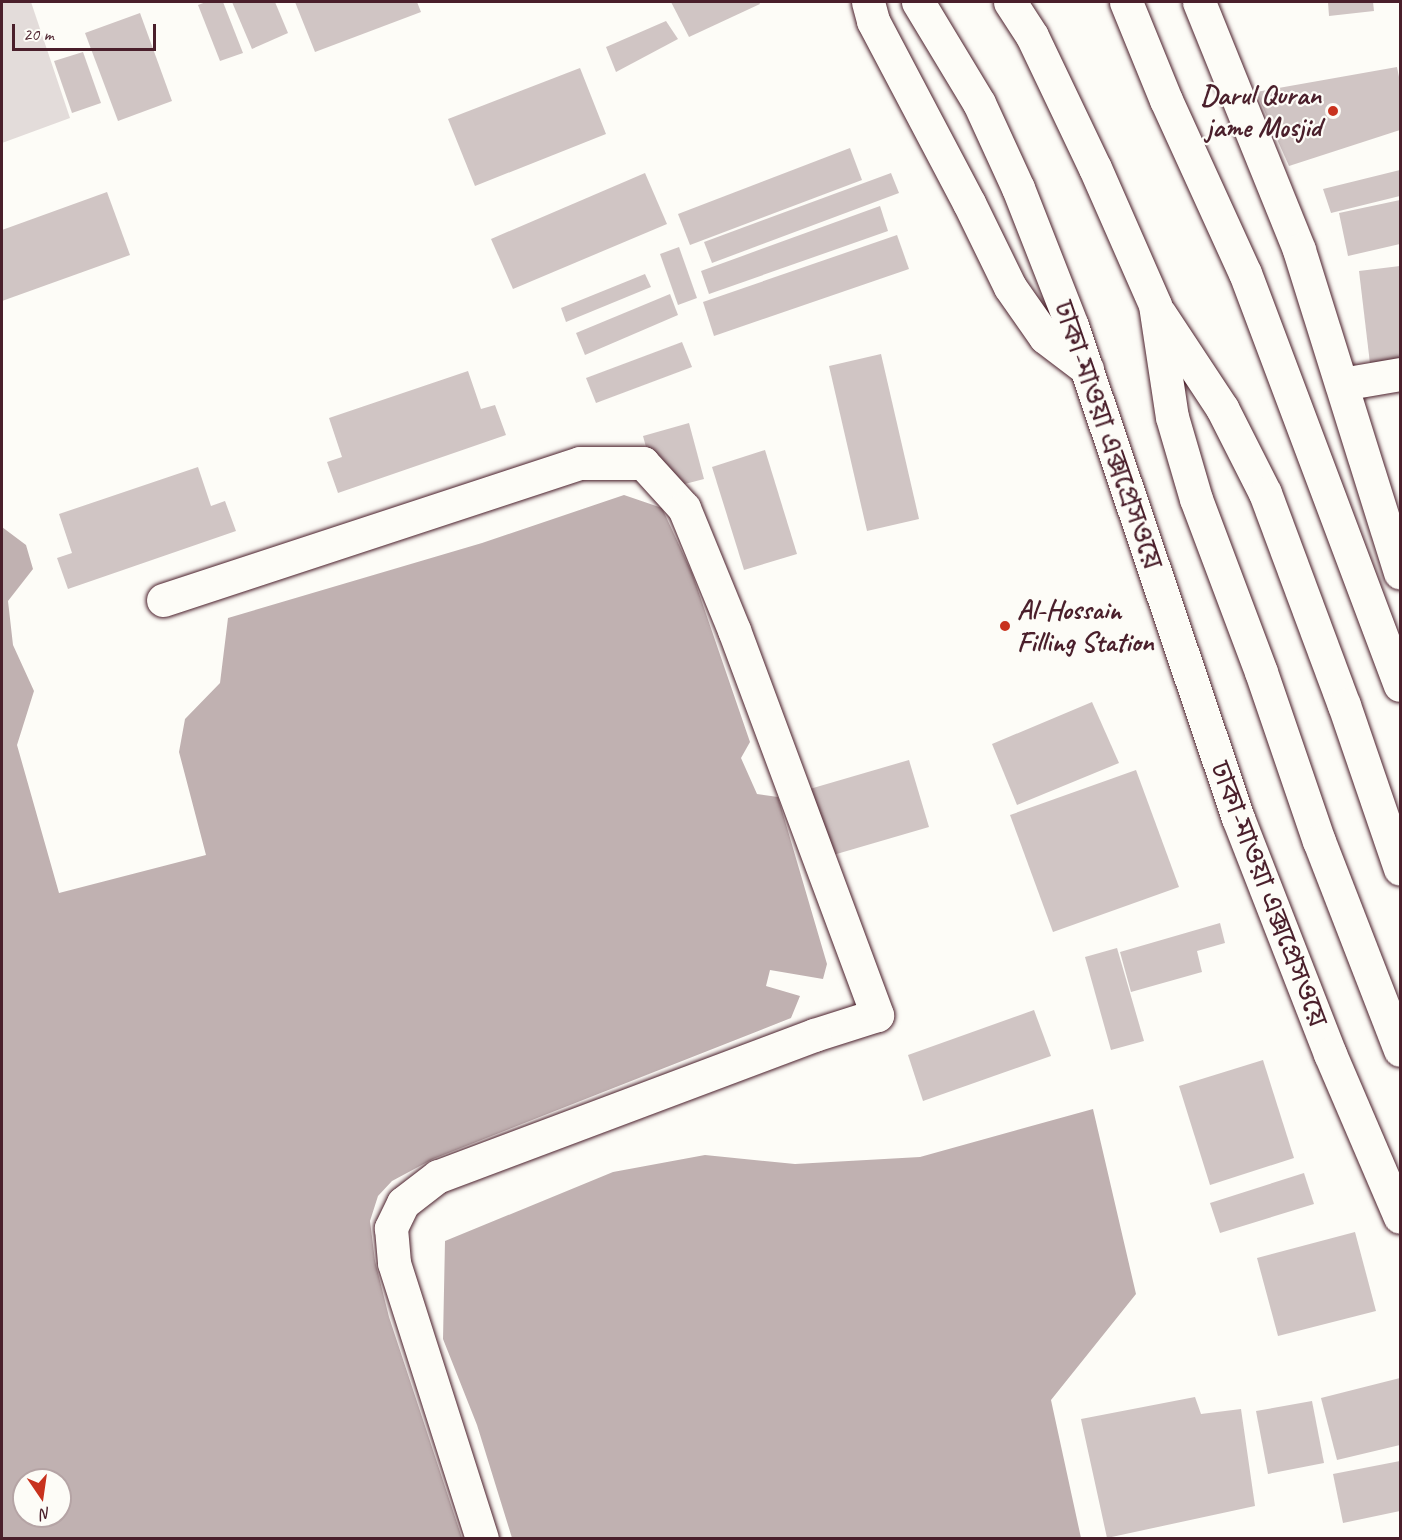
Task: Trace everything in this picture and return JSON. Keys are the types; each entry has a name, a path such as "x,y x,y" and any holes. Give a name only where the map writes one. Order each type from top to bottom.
{"main road":[{"path":"868,2 873,21 969,203 1010,287 1045,337 1087,369"},
{"name":"ঢাকা-মাওয়া এক্সপ্রেসওয়ে","path":"918,2 979,103 1018,188 1087,369 1238,818 1330,1054 1401,1217"},
{"path":"1010,2 1032,36 1090,158 1155,305 1222,408 1265,493 1344,705 1401,868"},
{"path":"1126,2 1166,100 1245,273 1401,685"},
{"path":"1199,2 1299,250 1399,561"},
{"path":"1155,305 1172,417 1196,499 1261,672 1318,841 1401,1050"},
{"path":"1342,384 1401,374"},
{"path":"163,600 580,463 643,464 684,508 734,630 877,1015 814,1035 438,1176 403,1203 391,1228 394,1263 482,1539"}],"shaded area":[{"path":"2,2 31,2 70,118 2,143"},
{"path":"624,495 662,508 692,573 750,742 741,758 757,794 778,797 827,964 823,979 770,970 766,986 800,996 791,1018 433,1159 392,1181 378,1196 370,1221 375,1261 389,1317 462,1538 2,1538 2,527 26,545 33,569 8,601 13,645 34,691 17,745 59,893 206,855 179,752 185,719 220,683 228,618 482,543"},
{"path":"1093,1109 1136,1294 1051,1400 1081,1538 512,1538 477,1425 443,1339 445,1241 613,1172 705,1155 795,1164 920,1157"}],"building":[{"path":"206,2 223,2 243,53 220,61 198,5"},
{"path":"232,2 275,2 288,33 252,49"},
{"path":"295,2 417,2 421,12 315,52"},
{"path":"671,2 759,2 760,4 689,37"},
{"path":"1328,2 1373,2 1374,11 1329,16"},
{"path":"140,13 172,101 118,121 85,33"},
{"path":"666,21 678,39 616,72 606,47"},
{"path":"83,52 101,103 72,113 54,61"},
{"name":"Darul Quran jame Mosjid","path":"1397,67 1400,82 1400,130 1289,166 1256,92"},
{"path":"580,68 606,134 475,186 448,119"},
{"path":"850,148 862,180 690,245 678,214"},
{"path":"1400,170 1400,196 1331,213 1323,189"},
{"path":"645,173 667,224 513,289 491,239"},
{"path":"891,173 899,193 712,263 704,242"},
{"path":"107,192 130,255 2,301 2,230"},
{"path":"1400,200 1400,244 1348,256 1339,213"},
{"path":"880,206 888,231 709,294 701,271"},
{"path":"897,235 909,269 714,336 703,302"},
{"path":"679,247 697,298 678,305 660,254"},
{"path":"1400,266 1400,369 1371,372 1359,271"},
{"path":"645,274 651,287 566,322 561,308"},
{"path":"670,294 678,315 585,355 576,333"},
{"path":"682,342 692,367 596,403 586,378"},
{"path":"881,354 919,519 867,531 829,366"},
{"path":"468,371 481,409 495,405 506,435 338,493 327,462 342,457 329,418"},
{"path":"689,423 704,479 658,491 643,436"},
{"path":"765,450 797,554 744,570 712,467"},
{"path":"198,467 211,506 225,501 236,531 68,589 57,558 72,553 59,514"},
{"path":"1092,702 1119,763 1017,805 992,744"},
{"path":"909,760 929,827 816,860 796,793"},
{"path":"1136,770 1179,887 1053,932 1010,815"},
{"path":"1220,923 1225,943 1197,951 1202,972 1131,992 1120,952"},
{"path":"1117,948 1144,1041 1111,1050 1085,957"},
{"path":"1034,1010 1051,1056 923,1101 908,1055"},
{"path":"1263,1060 1294,1158 1210,1185 1179,1086"},
{"path":"1304,1173 1314,1204 1220,1233 1210,1203"},
{"path":"1355,1232 1376,1311 1278,1336 1257,1258"},
{"path":"1400,1378 1400,1445 1337,1460 1321,1398"},
{"path":"1195,1397 1201,1414 1241,1409 1255,1506 1107,1538 1081,1419"},
{"path":"1312,1401 1324,1463 1268,1474 1256,1411"},
{"path":"1400,1461 1400,1511 1343,1523 1333,1474"}],"place":[{"name":"Darul Quran jame Mosjid","path":"1333,111"},
{"name":"Al-Hossain Filling Station","path":"1005,626"}]}
